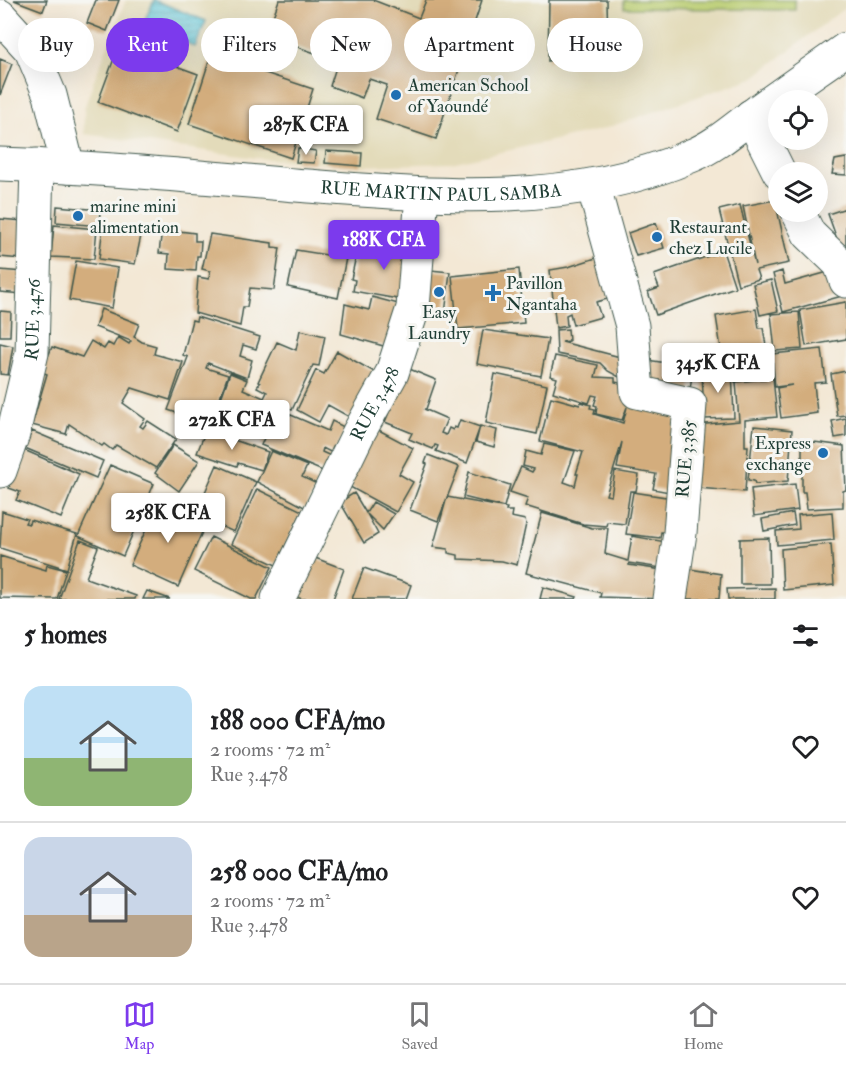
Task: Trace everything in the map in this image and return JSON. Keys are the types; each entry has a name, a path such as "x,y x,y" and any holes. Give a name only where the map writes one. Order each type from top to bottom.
{"street":[{"name":"RUE 3.476","path":"0,16 31,50 50,95 52,166 32,353 13,434 0,471"},
{"name":"RUE MARTIN PAUL SAMBA","path":"0,164 52,166 422,195 513,195 593,185 641,176 696,154 739,127 751,116 846,50"},
{"path":"751,116 774,162"},
{"name":"RUE 3.385","path":"593,185 632,326 637,392 690,404 680,533 670,599"},
{"name":"RUE 3.478","path":"278,599 359,432 392,373 413,308 422,195"},
{"path":"803,222 809,234 840,264 846,281"}],"shaded area":[{"name":"American School of Yaoundé","path":"126,0 846,0 846,7 753,78 600,130 451,163 361,166 257,158 84,134 84,109 106,50 106,72 189,72 189,18 119,18"}],"green space":[{"path":"624,0 795,0 795,10 624,8"}],"water":[{"path":"154,0 201,19 201,33 195,47 189,44 189,18 146,18"}],"building":[{"path":"14,0 47,0 43,11"},
{"path":"96,0 119,0 112,18 106,18 106,31 94,26 94,18 89,18"},
{"path":"279,0 373,0 419,18 404,18 404,72 458,72 436,139 376,119 387,85 369,79 362,98 330,86 334,72 392,72 392,18 310,18 310,51 298,47 298,18 272,18"},
{"path":"426,0 482,0 476,18 419,18"},
{"path":"549,0 607,0 607,18 549,18"},
{"path":"0,59 12,64 0,95"},
{"path":"189,71 198,74 177,132 98,102 109,72"},
{"path":"206,72 262,72 313,89 291,158 189,124"},
{"path":"298,148 316,151 314,163 296,162"},
{"path":"326,151 362,153 361,166 325,163"},
{"path":"846,158 846,175 832,174 835,160"},
{"path":"768,201 768,222 780,222 789,263 756,270 759,279 738,285 719,210 740,205 755,265 743,206"},
{"name":"marine mini alimentation","path":"57,206 100,210 99,226 56,222"},
{"path":"846,208 846,278 838,242 828,214"},
{"path":"0,219 35,222 32,260 0,257"},
{"path":"656,223 664,248 636,256 628,233"},
{"path":"54,225 97,229 94,259 51,257"},
{"path":"103,226 142,231 135,264 99,259"},
{"path":"162,229 195,233 195,241 201,241 196,271 168,269 169,254 159,253"},
{"path":"210,234 272,243 272,247 280,248 274,290 250,288 247,307 243,307 240,326 195,313 198,277 209,279 210,271 202,269"},
{"path":"365,239 389,244 387,257 392,258 394,244 416,248 409,301 353,291 355,280 351,279 356,256 360,257"},
{"path":"296,250 346,258 338,298 288,287"},
{"path":"723,251 735,287 656,315 648,292 659,288 654,275"},
{"path":"599,257 611,298 596,302 601,317 573,325 570,313 566,315 567,326 556,328 550,270"},
{"path":"76,261 118,268 112,308 69,300"},
{"path":"519,269 524,323 458,329 452,276"},
{"path":"839,269 846,295 783,312 773,274 782,271 785,284"},
{"path":"0,270 23,272 22,294 0,292"},
{"path":"430,270 450,272 445,314 425,311"},
{"path":"771,280 778,311 760,315 753,284"},
{"path":"372,297 406,306 394,349 341,334 345,304 369,310"},
{"path":"846,302 846,339 806,346 800,310"},
{"path":"101,309 139,324 134,337 156,346 154,354 183,362 170,400 132,388 123,403 145,419 140,426 143,428 148,421 176,439 156,468 116,445 112,450 104,444 102,446 69,424 66,434 32,425 47,374 42,372 52,347 82,357 91,341 104,349 108,343 113,346 118,337 129,344 131,341 95,327"},
{"path":"756,309 759,328 763,328 771,376 735,382 732,363 732,367 724,368 716,316"},
{"path":"0,311 11,312 10,336 0,336"},
{"path":"799,312 802,349 775,351 771,314"},
{"path":"197,317 260,337 256,349 243,345 240,356 252,360 247,378 208,363 206,368 228,375 210,424 168,410 188,357 183,355 192,320 196,321"},
{"path":"568,329 569,341 562,342 620,357 634,385 608,371 600,363 557,354 556,330"},
{"path":"300,330 325,336 319,366 313,365 292,410 276,403 266,426 218,407 230,373 247,380 243,389 264,398 267,392 257,387 260,383 258,382 277,342 296,350"},
{"path":"483,330 548,339 541,376 477,364"},
{"path":"0,343 13,346 8,375 0,374"},
{"path":"822,349 826,382 814,383 817,413 781,418 777,388 792,385 775,387 772,354"},
{"path":"337,351 378,374 353,419 328,405 319,422 297,410 316,370 324,374"},
{"path":"555,356 598,365 595,377 615,378 615,382 632,386 675,407 680,494 653,489 656,474 617,468 622,442 606,495 611,496 615,471 639,475 636,491 630,491 625,524 607,522 606,526 583,524 525,506 528,498 510,492 521,467 532,472 534,469 523,466 526,451 541,455 544,444 575,451 564,482 575,486 583,452 540,441 551,397 580,405 581,402 591,405 590,408 595,409 594,414 623,423 627,407 622,420 596,414 597,406 594,405 597,396 592,395 589,403 553,392 557,378 550,376"},
{"path":"647,360 693,367 689,397 642,390"},
{"path":"407,368 436,380 426,409 424,409 447,419 441,433 446,435 449,428 453,430 454,427 457,428 460,420 480,427 467,463 436,451 438,446 435,445 433,449 409,439 412,433 385,422"},
{"path":"732,369 734,418 704,419 702,370"},
{"path":"846,371 846,415 837,416 831,374"},
{"path":"495,374 547,385 537,434 486,423"},
{"path":"773,378 777,417 745,420 745,446 748,446 745,492 686,487 696,425 739,421 736,382"},
{"path":"277,409 328,431 332,421 346,428 334,454 323,448 322,452 333,457 325,472 261,445"},
{"path":"846,418 846,436 835,438 832,421"},
{"path":"480,426 497,430 494,447 476,442"},
{"path":"754,426 792,430 788,481 755,484 754,481 748,480"},
{"path":"373,427 413,448 399,474 413,482 396,512 339,481"},
{"path":"206,430 268,452 262,470 238,463 237,466 197,453"},
{"path":"32,431 103,461 96,478 25,448"},
{"path":"814,442 844,446 846,490 843,491 843,507 807,509 805,492 802,492 802,444"},
{"path":"173,445 199,461 179,491 155,473"},
{"path":"24,450 79,474 61,518 16,500 20,492 9,488"},
{"path":"271,451 307,466 302,477 317,484 306,508 257,482"},
{"path":"428,455 459,467 438,521 410,510 427,464 425,463"},
{"path":"110,465 154,484 123,556 78,536"},
{"path":"217,465 256,482 234,532 195,515"},
{"path":"469,472 510,485 504,507 463,497"},
{"path":"795,484 798,510 754,516 751,489"},
{"path":"257,489 302,511 276,565 231,544"},
{"path":"633,492 679,499 673,533 661,532 660,538 626,534"},
{"path":"354,493 366,513 373,502 394,514 383,530 367,514 378,534 364,543 340,502"},
{"path":"447,497 507,508 506,511 512,511 511,517 525,520 517,565 502,561 458,559 458,555 448,553 448,549 433,547"},
{"path":"159,501 206,523 178,587 130,565"},
{"path":"2,511 27,519 25,523 29,524 30,520 77,534 67,569 0,548"},
{"path":"832,512 834,540 777,545 776,531 799,529 798,515"},
{"path":"542,513 592,528 608,528 605,554 628,561 632,536 672,543 668,569 629,563 629,565 669,571 666,599 600,597 601,593 526,573"},
{"path":"793,513 795,525 764,531 762,519"},
{"path":"211,537 272,567 256,599 251,599 194,571"},
{"path":"769,538 770,584 740,584 740,539"},
{"path":"80,540 98,547 86,578 136,596 135,599 59,599"},
{"path":"831,544 834,585 783,590 781,549"},
{"path":"0,556 46,570 47,565 66,570 57,599 0,598"},
{"path":"310,556 344,569 333,599 302,599 294,596"},
{"path":"677,567 721,574 719,599 673,599"},
{"path":"364,568 411,585 406,599 352,599"},
{"path":"543,587 577,597 576,599 540,599"},
{"path":"775,588 775,599 728,599 727,589"},
{"path":"147,591 170,599 143,599"}],"place":[{"name":"American School of Yaoundé","path":"396,95"},
{"name":"marine mini alimentation","path":"78,216"},
{"name":"Restaurant chez Lucile","path":"657,237"},
{"name":"Easy Laundry","path":"439,292"},
{"name":"Pavillon Ngantaha","path":"493,293"},
{"name":"Express exchange","path":"823,453"}]}
